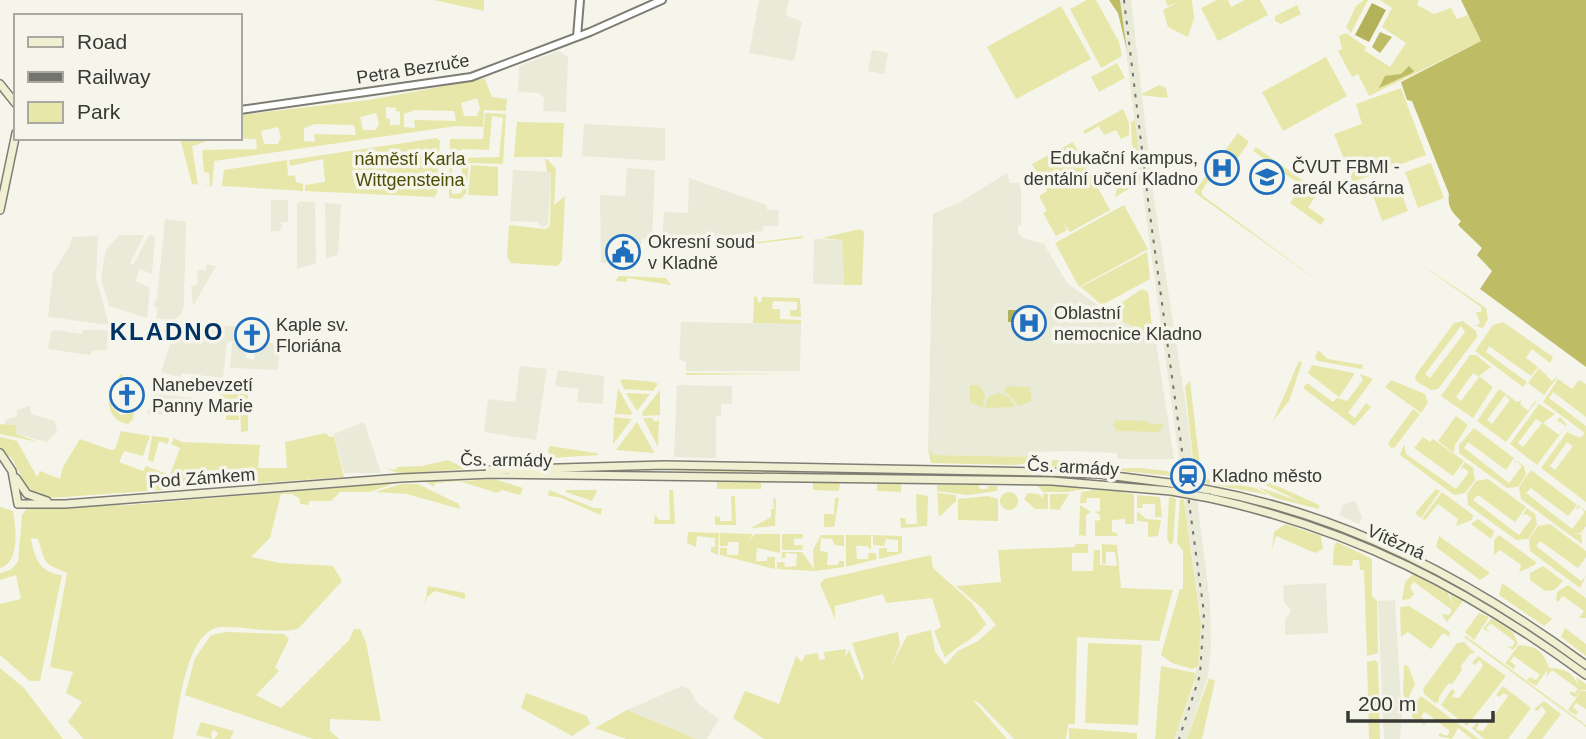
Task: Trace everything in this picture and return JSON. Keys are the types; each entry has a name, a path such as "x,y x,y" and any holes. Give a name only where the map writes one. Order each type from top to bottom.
{"main road":[{"path":"0,83 14,101"},
{"path":"0,209 15,140"},
{"name":"Pod Zámkem","path":"0,453 12,471 18,503 78,502 443,475"},
{"name":"Čs. armády","path":"443,475 473,471 600,466 803,467 1088,474 1170,487"},
{"path":"12,471 31,496 78,502"},
{"name":"Čs. armády","path":"443,475 664,474 1052,481 1170,487"},
{"name":"Vítězná","path":"1170,487 1271,503 1396,549 1491,599 1586,665"},
{"name":"Vítězná","path":"1209,494 1307,523 1403,561 1491,608 1586,675"}],"street":[{"path":"577,37 580,0"},
{"name":"Petra Bezruče","path":"242,110 471,76 646,10 662,0"}],"shaded area":[{"path":"759,0 789,0 786,15 802,22 794,61 749,53"},
{"path":"1109,0 1120,0 1127,51 1118,13"},
{"path":"1120,0 1131,0 1154,199 1185,400 1210,604 1211,646 1208,676 1187,739 1174,739 1195,683 1200,613"},
{"path":"1461,0 1586,0 1586,367 1480,289 1492,271 1477,255 1482,248 1458,225 1461,221 1451,209 1449,194 1412,101 1407,100 1401,82 1481,41"},
{"path":"1372,3 1386,10 1369,42 1355,35"},
{"path":"1380,32 1392,37 1380,53 1372,47"},
{"path":"872,50 888,53 884,74 868,71"},
{"path":"559,51 568,57 566,112 543,111 544,98 539,93 518,92 519,66"},
{"path":"1409,66 1414,71 1412,73 1379,88 1385,76 1401,74"},
{"path":"584,124 665,128 665,158 662,161 582,156"},
{"path":"627,168 655,170 652,240 642,239 638,257 607,256 607,263 601,263 600,195 625,196"},
{"path":"513,170 551,172 548,225 542,228 538,222 510,221"},
{"name":"Oblastní nemocnice Kladno","path":"1007,173 1010,183 1019,183 1021,188 1021,225 1018,226 1018,232 1022,238 1044,244 1067,283 1113,316 1155,336 1174,459 1124,459 1117,458 1117,453 1071,451 1031,452 1031,457 935,455 928,449 933,214 960,202"},
{"path":"689,178 767,205 767,210 779,210 778,226 763,226 763,231 688,241 685,238 662,240 664,212 688,213"},
{"path":"271,200 288,200 288,222 280,222 283,225 280,231 271,231"},
{"path":"301,201 315,202 316,263 297,269 297,204"},
{"path":"325,203 341,204 338,255 326,258"},
{"path":"165,219 186,222 184,306 180,316 172,320 156,318 158,309 153,305 157,298"},
{"path":"119,235 144,235 130,263 133,265 149,235 155,236 152,274 140,269 135,281 150,288 147,318 109,306 101,279 106,250"},
{"path":"98,236 96,278 109,325 48,317 53,273 72,237"},
{"path":"814,239 842,240 844,285 813,284"},
{"path":"207,264 216,266 193,306 191,286 198,284 197,270 206,270"},
{"path":"1008,310 1027,310 1026,322 1008,322"},
{"path":"681,322 801,324 800,371 686,371 686,362 679,359"},
{"path":"200,324 241,327 239,341 227,342 223,378 182,373 180,377 161,372 176,326"},
{"path":"83,330 108,330 107,350 92,351 90,355 48,349 51,331 82,334"},
{"path":"257,341 280,344 278,370 230,368 232,343 247,344 246,358 254,360"},
{"path":"520,366 547,369 536,440 484,432 488,399 515,402"},
{"path":"558,370 604,376 603,404 577,402 579,389 555,386"},
{"path":"677,385 732,386 732,404 721,404 721,416 716,416 716,458 674,457"},
{"path":"154,394 195,398 193,410 179,408 178,414 147,415"},
{"path":"30,406 31,414 55,421 57,431 47,442 16,434 16,425 5,424 5,420 17,416 17,410"},
{"path":"364,422 381,473 344,473 334,434"},
{"path":"1355,501 1362,517 1359,524 1339,515 1344,504"},
{"path":"1326,583 1328,633 1285,635 1285,618 1290,614 1290,608 1284,603 1283,585"},
{"path":"1395,600 1402,718 1400,739 1384,739 1378,601"},
{"path":"682,686 690,690 697,703 719,719 707,739 696,739 627,710"}],"green space":[{"path":"434,0 484,0 484,11"},
{"path":"1087,0 1096,0 1119,42 1122,56 1101,68 1070,9"},
{"path":"1165,0 1192,0 1194,18 1188,37 1168,27 1163,10 1179,2 1168,6"},
{"path":"1217,0 1228,0 1231,7 1245,0 1260,0 1268,15 1218,41 1201,8"},
{"path":"1368,0 1351,33 1346,27 1356,6"},
{"path":"1380,0 1419,0 1417,5 1434,14 1451,8 1457,19 1468,15 1481,41 1369,96 1358,74 1352,77 1338,51 1342,49 1339,36 1346,33 1366,47 1364,50 1390,67 1406,43 1382,27 1392,8"},
{"path":"1297,5 1301,14 1281,24 1275,21 1275,16"},
{"path":"1061,6 1091,59 1016,99 987,47"},
{"path":"1326,57 1347,96 1283,131 1262,92"},
{"path":"1117,63 1125,78 1099,92 1091,77"},
{"path":"482,79 485,79 492,97 507,99 506,111 484,110 483,127 456,126 214,161 212,186 202,185 210,185 209,173 204,172 202,150 257,149 256,139 242,139 242,115 369,100","holes":["477,98 480,108 477,116 464,116 461,103","386,107 396,108 396,111 400,112 400,125 390,125 390,119 386,118","415,110 454,111 456,121 414,120 415,128 404,127 404,114","376,113 379,123 376,130 363,130 360,117","315,124 354,125 356,135 314,134 315,142 304,141 304,128","278,127 281,137 278,144 264,144 261,131"]},
{"path":"1159,85 1166,88 1168,98 1140,95"},
{"path":"1401,88 1426,155 1353,182 1334,134 1362,124 1356,104"},
{"path":"1123,109 1129,123 1129,135 1121,139 1116,130 1104,135 1099,126 1085,134 1083,131"},
{"path":"485,113 506,114 503,164 469,163 466,193 461,199 449,198 450,139 483,139","holes":["492,116 503,118 499,157 462,158 462,193 452,194 452,153 463,149 489,150"]},
{"path":"1135,120 1142,181 1115,197 1117,188 1140,174 1132,144 1131,122"},
{"path":"517,122 564,123 562,157 514,157"},
{"path":"1238,133 1249,142 1230,169 1227,167 1232,159 1227,156 1211,177 1217,181 1222,174 1225,175 1217,186 1208,181 1202,195 1329,289 1194,192"},
{"name":"náměstí Karla Wittgensteina","path":"437,138 440,141 437,193 434,197 305,191 305,185 325,182 323,159 290,166 289,160"},
{"path":"181,140 211,140 192,146 198,185 192,184"},
{"path":"1073,142 1110,210 1070,232 1064,223 1067,230 1056,236 1043,213 1047,211 1039,196 1047,191 1032,164"},
{"path":"1256,147 1319,192 1308,207 1325,219 1321,225 1290,203 1302,186 1253,151"},
{"path":"545,159 556,169 554,205 565,196 562,261 557,266 511,263 507,257 509,225 545,229 550,226 551,172 547,172"},
{"path":"287,160 288,176 295,175 296,182 303,184 303,191 222,186 224,170"},
{"path":"1431,163 1444,198 1418,208 1405,172"},
{"path":"471,165 498,167 498,196 468,195"},
{"path":"1399,186 1408,211 1382,221 1373,196"},
{"path":"1124,205 1148,249 1079,287 1055,243"},
{"path":"860,229 864,232 862,285 844,285 842,240 822,238"},
{"path":"803,236 803,238 686,252"},
{"path":"1147,252 1150,279 1102,305 1081,287"},
{"path":"1416,261 1486,308 1488,319 1483,328 1476,326 1480,323 1476,312 1481,312 1481,307"},
{"path":"619,276 666,278 671,285 627,278 627,282 615,281"},
{"path":"1142,289 1148,292 1153,335 1108,315 1110,310"},
{"path":"754,296 758,302 761,302 762,297 800,298 801,317 790,316 790,310 797,310 797,302 773,301 772,309 780,309 780,319 801,320 801,324 753,323"},
{"path":"1463,321 1476,331 1477,337 1438,389 1431,390 1416,381 1415,376 1454,323","holes":["1461,326 1465,332 1430,378 1425,374"]},
{"path":"1503,322 1553,357 1550,363 1532,349 1526,358 1538,367 1531,376 1489,346 1486,352 1527,382 1523,387 1475,351 1493,325"},
{"path":"1318,350 1328,359 1363,365 1362,369 1318,361 1315,358"},
{"path":"1470,355 1476,355 1491,367 1479,376 1493,387 1473,418 1441,396","holes":["1473,373 1479,377 1461,401 1456,397"]},
{"path":"1299,361 1302,363 1289,401 1273,421"},
{"path":"1312,365 1354,375 1339,397 1308,373"},
{"path":"1539,368 1552,381 1559,375 1544,395 1528,383"},
{"path":"686,373 800,374 686,375"},
{"path":"120,374 123,375 112,407 121,415 132,413 134,409 133,419 128,424 116,418 110,407 109,398 114,398"},
{"path":"1360,374 1373,379 1348,413 1355,418 1366,403 1371,407 1354,426 1303,388 1307,383 1333,402 1337,398 1347,401 1363,380"},
{"path":"623,379 658,384 653,391 624,389 620,381"},
{"path":"1558,379 1572,389 1579,380 1586,384 1586,417 1553,392 1549,398 1586,426 1586,502 1541,468 1567,432 1580,438 1585,433 1543,402","holes":["1567,442 1573,446 1555,470 1550,466"]},
{"path":"1391,380 1425,394 1428,403 1421,413 1385,387"},
{"path":"222,381 236,382 238,385 234,388 238,388 239,420 226,420 226,399 220,398"},
{"path":"1190,381 1200,478 1195,478 1185,386"},
{"path":"248,382 248,431 241,432 240,385"},
{"path":"970,385 979,385 985,395 983,408 970,402"},
{"path":"1007,386 1030,387 1032,401 1019,406 1004,390"},
{"path":"618,388 632,413 631,415 615,414"},
{"path":"1499,389 1517,402 1522,400 1520,404 1528,411 1536,402 1506,442 1477,421","holes":["1505,395 1510,400 1492,424 1487,420"]},
{"path":"660,390 660,415 643,416 642,413"},
{"path":"626,393 650,394 637,411"},
{"path":"998,393 1009,397 1016,407 985,408 988,397"},
{"path":"1539,404 1555,414 1543,423 1559,435 1566,426 1557,420 1560,417 1567,425 1537,465 1510,444","holes":["1536,419 1542,423 1523,447 1518,443"]},
{"path":"1413,409 1420,414 1395,447 1391,448 1388,443"},
{"path":"1456,416 1468,425 1455,445 1454,453 1438,441"},
{"path":"614,417 632,419 614,443 613,442"},
{"path":"643,418 652,418 655,422 659,420 658,447"},
{"path":"1116,420 1148,421 1149,424 1163,424 1163,428 1158,432 1116,431 1113,425"},
{"path":"637,422 654,452 654,453 616,450"},
{"path":"0,424 16,425 16,434 38,442 0,434"},
{"path":"1474,428 1514,458 1506,470 1468,442 1464,448 1509,483 1522,466 1517,461 1513,464 1516,460 1524,466 1526,475 1518,487 1507,488 1459,453 1459,445"},
{"path":"121,431 150,436 143,456 124,451 119,462 143,471 146,466 170,475 180,448 171,444 174,438 182,442 260,445 258,468 287,468 285,442 326,433 329,437 334,436 344,477 50,498 30,493 12,459 0,447 0,437 17,441 37,477 40,471 60,479 63,467 80,439 111,450 115,449"},
{"path":"152,436 169,438 168,444 159,441 153,462 148,460"},
{"path":"1423,437 1430,442 1433,439 1464,461 1453,476 1414,448"},
{"path":"1404,444 1406,454 1456,489 1469,472 1464,468 1460,470 1465,462 1473,468 1475,480 1465,493 1454,495 1400,455"},
{"path":"550,446 596,453 599,455 550,458"},
{"path":"928,449 935,455 1037,457 1037,462 1013,465 931,463"},
{"path":"448,460 467,469 401,474 385,468 396,470 397,467 422,466"},
{"path":"1053,460 1096,461 1098,465 1097,469 1046,467"},
{"path":"1140,468 1168,471 1172,476 1101,469"},
{"path":"1531,470 1577,505 1568,516 1531,488 1526,493 1572,529 1585,512 1580,507 1576,510 1578,505 1586,511 1586,526 1581,533 1572,534 1581,534 1582,544 1521,499 1519,487"},
{"path":"674,471 795,471 795,473"},
{"path":"494,479 523,488 520,495 502,490 497,493 459,481 435,483 434,487 425,481"},
{"path":"1207,479 1255,488 1269,495 1204,483"},
{"path":"1262,479 1319,505 1319,509 1275,498 1258,487 1299,501 1261,483"},
{"path":"1488,479 1526,507 1515,522 1478,495 1473,500 1519,535 1532,518 1526,514 1522,516 1527,508 1535,514 1537,525 1528,539 1516,540 1468,505 1467,494 1476,481"},
{"path":"717,481 761,482 761,489 717,489"},
{"path":"813,482 840,483 839,491 813,490"},
{"path":"395,483 370,492 340,492 331,501 309,501 309,505 300,504 300,499 292,494 281,494 270,538 251,557 280,563 333,566 342,581 298,629 279,631 222,627 210,631 200,641 186,673 173,739 84,739 68,722 82,702 66,693 73,672 50,667 67,573 46,562 38,539 31,538 39,563 48,571 62,575 40,681 30,681 0,655 0,604 21,599 16,575 0,580 0,573 10,570 18,562 22,515 27,508 129,505"},
{"path":"877,483 901,484 901,492 877,491"},
{"path":"1035,483 1095,487 1067,492 1043,492"},
{"path":"401,484 418,484 459,504 460,509 407,494 375,492"},
{"path":"937,485 979,485 979,489 997,486 997,491 968,495 937,491"},
{"path":"1101,489 1134,494 1134,524 1125,524 1125,519 1112,520 1112,532 1117,533 1117,536 1095,536 1095,521 1100,520 1100,515 1095,512 1100,511 1100,498 1087,498 1086,503 1080,503 1081,492"},
{"path":"1436,489 1440,491 1421,518 1415,513"},
{"path":"549,490 594,508 602,508 601,515 559,497 548,496"},
{"path":"566,490 595,490 597,491 592,501"},
{"path":"669,490 673,490 675,524 654,524 655,514 659,520 670,520"},
{"path":"1009,492 1015,495 1018,501 1015,507 1009,510 1003,507 1000,501 1003,495"},
{"path":"1442,492 1473,515 1472,520 1456,526 1458,519 1438,504 1425,520 1422,519"},
{"path":"937,493 956,495 956,501 939,517"},
{"path":"1028,493 1039,494 1043,498 1044,493 1048,494 1048,509 1035,509 1024,499"},
{"path":"916,494 928,496 927,526 901,528 900,518 905,518 906,524 917,524"},
{"path":"1050,494 1069,494 1059,510 1050,509"},
{"path":"1137,495 1160,497 1162,517 1155,517 1155,504 1143,504 1142,508 1137,508"},
{"path":"731,496 735,496 736,525 715,525 715,516 720,517 720,521 732,521"},
{"path":"988,496 998,499 998,521 958,520 958,499"},
{"path":"1169,496 1176,499 1173,543 1170,545 1167,538"},
{"path":"776,498 775,526 751,528 771,517 773,499"},
{"path":"835,498 839,498 834,527 824,527 824,514 834,514"},
{"path":"1180,499 1184,500 1201,624 1198,666 1192,669 1172,663 1161,655 1180,589 1183,589 1183,551 1177,543"},
{"path":"1080,505 1091,512 1086,515 1086,536 1079,535"},
{"path":"0,507 13,511 15,544 11,559 0,568"},
{"path":"1137,511 1146,519 1161,520 1158,536 1148,537 1148,522 1137,521"},
{"path":"1478,519 1494,531 1491,539 1471,524"},
{"path":"1285,524 1321,536 1323,549 1315,553 1276,536 1272,550 1274,532"},
{"path":"1550,524 1586,551 1586,557 1578,568 1540,541 1536,546 1581,581 1586,576 1580,588 1530,551 1529,539 1538,526"},
{"path":"688,532 719,533 718,555 711,552 711,547 715,547 715,538 697,536 696,547 687,543"},
{"path":"720,533 753,534 747,544 755,534 780,534 780,553 757,548 756,561 767,561 767,557 775,557 775,569 720,555 720,548 727,548 727,555 738,555 739,542 728,542 728,546 720,546"},
{"path":"782,534 803,534 803,538 794,539 794,545 803,545 802,550 782,550"},
{"path":"821,535 844,535 844,546 835,545 832,539 821,538 820,551 828,552 827,565 838,565 839,561 844,561 844,567 815,571 777,569 777,562 784,562 785,567 796,566 797,554 786,553 785,558 782,558 782,552 802,552 814,569 813,550"},
{"path":"846,535 871,535 871,550 867,546 856,546 857,559 868,559 869,553 876,553 877,559 846,567"},
{"path":"873,535 902,536 902,553 879,559 879,548 887,548 887,552 898,552 898,540 886,539 884,546 873,545"},
{"path":"1499,535 1536,562 1535,565 1519,572 1521,565 1500,550 1494,555 1494,540"},
{"path":"1439,536 1489,574 1480,580 1436,547"},
{"path":"1337,542 1372,559 1372,596 1377,601 1378,653 1367,656 1364,570 1360,570 1359,560 1353,560 1352,566 1333,565 1334,546"},
{"path":"1075,544 1088,544 1088,553 1072,553 1072,571 1093,571 1094,550 1100,550 1100,565 1117,566 1115,552 1106,552 1106,564 1102,564 1102,544 1117,545 1121,588 1173,590 1159,641 1077,637 1075,724 1068,724 1066,739 1014,739 973,700 1007,739 764,739 733,718 745,691 779,704 796,656 802,662 805,655 818,653 819,660 825,659 824,652 846,649 845,657 849,650 862,681 864,677 852,643 898,632 900,645 890,668 907,636 931,630 935,651 945,665 958,651 978,641 996,625 983,609 956,586 1001,582 998,550 1075,547"},
{"path":"931,555 933,568 972,603 986,624 945,658 934,631 941,627 932,598 886,603 883,594 835,606 835,619 820,584 824,579"},
{"path":"1543,566 1563,581 1554,590 1545,591 1530,580 1530,573"},
{"path":"1413,574 1448,593 1453,606 1450,594 1463,601 1447,622 1441,614 1449,615 1452,610 1414,582 1410,587 1414,594 1410,599 1402,600 1405,582"},
{"path":"1502,583 1552,619 1544,626 1499,595"},
{"path":"1568,585 1586,598 1586,618 1579,618 1584,611 1563,596 1558,602 1556,600 1557,592"},
{"path":"428,586 465,593 465,599 435,591 427,597 424,607"},
{"path":"1409,606 1450,632 1449,637 1443,633 1431,649 1408,632 1401,637 1400,607"},
{"path":"1479,613 1489,617 1474,640 1465,632"},
{"path":"1492,618 1513,632 1518,644 1513,650 1507,646 1512,647 1515,642 1493,625 1490,624 1486,628 1490,632 1483,629"},
{"path":"1565,628 1586,644 1586,656 1561,637"},
{"path":"354,629 360,629 366,642 381,721 330,719 330,731 339,739 313,739 185,695 195,658 211,635 226,632 284,634 289,639 275,667 279,671 256,695 281,708 349,640"},
{"path":"1464,637 1586,725 1586,727"},
{"path":"1464,642 1475,653 1470,654 1452,684 1449,683 1439,697 1439,702 1435,703 1424,694 1423,689 1457,643"},
{"path":"1088,643 1142,645 1138,725 1085,723"},
{"path":"1519,645 1538,650 1549,668 1568,672 1579,687 1576,677 1586,684 1586,690 1581,690 1576,697 1571,695 1570,691 1575,693 1578,689 1552,670 1547,676 1547,670 1536,686 1527,680 1530,677 1536,680 1540,675 1514,656 1510,661 1516,666 1513,669 1505,663"},
{"path":"1478,656 1506,676 1467,726 1441,705 1452,689 1455,691 1452,697 1459,698 1483,666 1480,660 1475,665 1472,663"},
{"path":"1375,660 1378,663 1380,739 1369,739 1367,662"},
{"path":"1404,665 1408,666 1415,684 1407,701 1403,694"},
{"path":"1161,666 1195,673 1196,677 1174,739 1155,739"},
{"path":"0,668 24,688 63,739 0,739"},
{"path":"1209,678 1215,681 1202,739 1187,739"},
{"path":"1503,686 1531,708 1508,739 1484,739 1472,728 1477,722 1479,724 1476,730 1483,731 1508,696 1504,693 1499,697 1496,695"},
{"path":"1581,691 1586,691 1586,709 1576,703 1573,707 1578,712 1576,715 1568,710"},
{"path":"526,693 587,716 590,724 572,736 521,708"},
{"path":"1421,696 1479,739 1472,739 1458,728 1452,739 1438,736 1440,733 1447,736 1450,731 1424,712 1421,717 1426,722 1424,725 1412,717 1412,707"},
{"path":"1544,701 1561,714 1542,739 1526,739 1546,712 1542,706 1537,711 1534,709"},
{"path":"627,710 696,739 626,739 595,728"},
{"path":"201,722 234,731 230,739 214,739 218,734 215,730 211,732 212,739 196,735"},
{"path":"1069,728 1137,733 1137,739 1069,739"}],"railway":[{"path":"1124,0 1204,613 1200,675 1179,739"}],"place":[{"name":"Edukační kampus, dentální učení Kladno","path":"1222,168"},
{"name":"ČVUT FBMI - areál Kasárna","path":"1267,177"},
{"name":"Okresní soud v Kladně","path":"623,252"},
{"name":"Oblastní nemocnice Kladno","path":"1029,323"},
{"name":"Kaple sv. Floriána","path":"252,335"},
{"name":"Nanebevzetí Panny Marie","path":"127,395"},
{"name":"Kladno město","path":"1188,476"}],"district":[{"name":"KLADNO","path":"167,331"}]}
